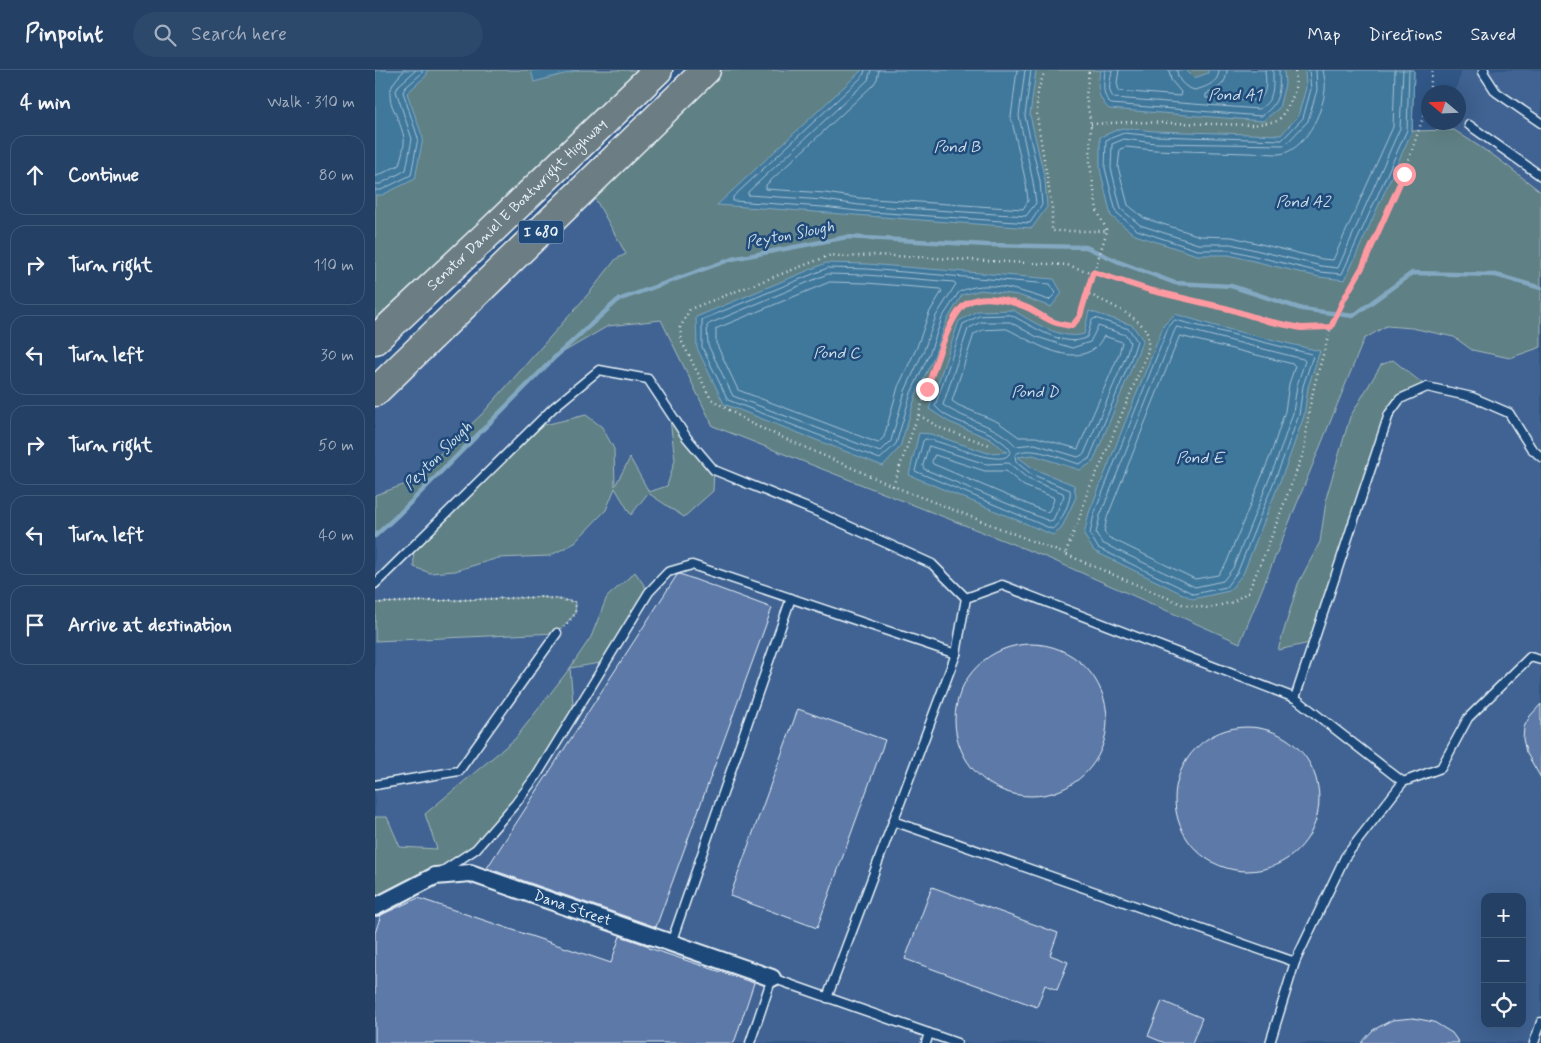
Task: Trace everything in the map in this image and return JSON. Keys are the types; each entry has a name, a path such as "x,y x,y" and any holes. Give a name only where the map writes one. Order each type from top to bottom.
{"highway":[{"name":"Senator Daniel E Boatwright Highway","path":"375,340 499,224 658,70"},
{"name":"I 680","path":"375,392 706,70"}],"street":[{"name":"Dana Street","path":"375,907 435,876 470,873 772,978"}],"lane":[{"path":"1484,70 1483,72 1496,92 1541,123"},
{"path":"1469,124 1541,176"},
{"path":"375,584 553,408 599,370 648,380 687,438 714,470 820,513 932,564 966,598"},
{"path":"1295,698 1389,414 1400,399 1427,388 1472,397 1509,413 1531,448 1541,457"},
{"path":"435,876 476,849 516,803 537,775 649,592 668,572 692,565 955,654"},
{"path":"966,598 1002,586 1295,698 1403,782"},
{"path":"671,943 791,598"},
{"path":"827,998 955,654 966,598"},
{"path":"375,785 459,771 557,633"},
{"path":"1269,1043 1295,962 1345,857 1403,782 1441,768 1468,718 1529,657 1541,660"},
{"path":"893,820 1295,962"},
{"path":"750,1043 772,978 957,1043"},
{"path":"1534,1043 1541,1022"},
{"path":"926,1043 929,1033"}],"path":[{"path":"1045,70 1037,94 1037,117 1052,207 1052,231 1107,230"},
{"path":"893,486 950,324 956,313 965,304 975,300 1009,301 1029,308 1057,323 1072,326 1080,316 1107,230 1097,210 1090,164 1091,124 1085,97 1089,70"},
{"path":"1091,124 1132,122 1252,125 1278,121 1289,106 1297,84 1295,70"},
{"path":"1430,85 1433,70"},
{"path":"1331,327 1301,328 1267,321 1229,309 1149,290 1067,265 831,255 690,310 680,328 682,342 711,400 752,424 893,486 1065,554 1184,605 1209,608 1233,602 1248,592 1266,552 1304,451 1309,410 1331,327 1363,266 1404,174 1421,123"},
{"path":"1065,554 1087,493 1148,351 1147,333 1140,323 1087,293"},
{"path":"919,415 940,428 990,445"},
{"path":"375,603 542,597 576,602 575,614 557,633"}],"shaded area":[{"path":"1462,70 1541,70 1541,1043 375,1043 375,392 588,186 649,296 1048,558 1240,643 1444,130 1466,130 1466,85 1457,85"}],"green space":[{"path":"375,70 658,70 375,340"},
{"path":"706,70 1414,70 1412,131 1454,130 1497,158 1541,192 1541,347 1510,358 1472,350 1454,337 1412,328 1386,326 1364,339 1240,643 1048,558 713,426 661,320 608,326 555,357 375,536 375,495 409,483 482,414 590,292 616,259 626,254 588,186"},
{"path":"1393,360 1427,387 1400,399 1389,414 1314,642 1278,650 1298,584 1320,542 1327,495 1350,417 1381,365"},
{"path":"669,411 714,470 713,491 684,517 648,493 631,515 615,488 606,510 573,544 549,556 498,558 455,571 430,573 414,567 413,546 532,428 586,415 602,427 614,449 615,486 630,458 649,492 667,486 675,460"},
{"path":"635,572 649,592 606,662 570,668 591,637 607,597"},
{"path":"542,597 576,602 575,614 557,633 375,641 375,603"},
{"path":"570,668 574,715 537,775 476,849 375,907 375,817 387,817 400,847 437,849 425,814 515,739"}],"water":[{"path":"375,70 427,70 427,75 407,93 423,138 415,179 382,195 375,195"},
{"path":"531,70 579,70 534,82"},
{"name":"Pond B","path":"862,70 1036,70 1030,115 1045,180 1047,207 1032,228 717,205"},
{"name":"Pond A1","path":"1101,70 1186,70 1194,78 1208,73 1208,70 1284,70 1285,84 1279,108 1263,121 1109,109 1100,96 1098,81"},
{"name":"Pond A2","path":"1305,70 1414,70 1412,131 1345,280 1319,277 1229,255 1197,255 1135,235 1111,216 1100,169 1100,137 1122,128 1155,131 1281,135 1298,116 1306,88"},
{"name":"Pond C","path":"826,263 867,264 1054,279 1062,293 1051,307 1018,295 981,290 962,295 947,320 935,354 916,395 900,447 883,466 724,404 697,348 696,317"},
{"name":"Pond D","path":"1013,310 1047,329 1066,335 1084,334 1089,311 1132,325 1143,340 1093,462 1080,470 1033,455 1018,457 1034,469 1074,485 1076,497 1061,529 1053,535 909,475 919,433 931,434 988,453 1007,452 990,439 949,422 929,409 959,321 977,311"},
{"name":"Pond E","path":"1175,314 1219,327 1320,351 1308,387 1304,416 1243,574 1229,591 1193,599 1094,551 1084,535 1089,513 1164,325"}],"building":[{"path":"680,574 772,608 656,927 487,868 677,575"},
{"path":"1031,644 1060,650 1085,666 1101,691 1107,720 1101,749 1085,774 1060,790 1031,796 1002,790 977,774 961,749 955,720 961,691 977,666 1002,650"},
{"path":"1541,704 1541,778 1526,752 1523,739 1524,727 1530,716"},
{"path":"798,709 885,740 817,928 730,896"},
{"path":"1247,727 1275,732 1298,748 1314,771 1319,799 1314,827 1298,850 1275,866 1247,871 1219,866 1196,850 1180,827 1175,799 1180,771 1196,748 1219,732"},
{"path":"932,887 1058,933 1050,955 1068,962 1057,990 1045,985 1037,1007 905,959"},
{"path":"418,898 611,963 620,936 649,946 649,948 754,983 734,1043 375,1043 375,933 381,915"},
{"path":"1162,1001 1202,1018 1192,1043 1165,1043 1148,1036"},
{"path":"1413,1018 1434,1022 1452,1033 1459,1043 1361,1043 1373,1030 1392,1020"}],"waterway":[{"name":"Peyton Slough","path":"375,536 555,357 618,300 732,259 847,237 987,245 1086,247 1119,262 1175,283 1231,286 1302,309 1353,316 1412,273 1496,275 1541,288"}],"route":[{"path":"927,389 950,324 956,313 965,304 975,300 988,299 1009,301 1029,308 1057,323 1072,326 1080,316 1093,272 1149,290 1229,309 1267,321 1301,328 1331,327 1363,266 1404,174"}]}
